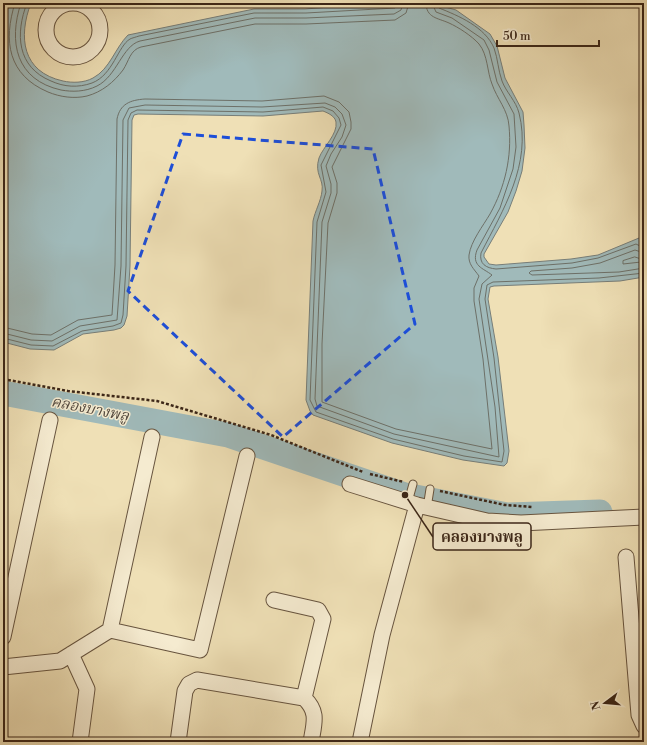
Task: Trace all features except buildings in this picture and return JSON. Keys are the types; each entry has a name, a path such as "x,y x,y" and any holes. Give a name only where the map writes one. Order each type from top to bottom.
{"street":[{"path":"3,637 50,420"},
{"path":"110,630 152,437"},
{"path":"3,667 60,661 110,630 200,650 247,456"},
{"path":"350,484 420,505 487,521 521,524 644,518"},
{"path":"360,742 382,635 420,505"},
{"path":"626,557 639,714 644,726"},
{"path":"274,600 318,610 323,619 304,698"},
{"path":"71,654 87,689 80,742"},
{"path":"178,742 185,691 189,684 197,680 304,698 313,706 315,715 312,742"}],"lane":[{"path":"413,484 420,505"},
{"path":"420,505 430,489"}],"path":[{"path":"3,380 68,391 157,401 271,435 366,473 413,484"},
{"path":"430,489 505,505 540,508"}],"highlighted area":[{"path":"183,134 373,149 415,324 283,437 128,291"}],"water":[{"path":"3,3 31,3 25,28 25,40 31,61 39,70 49,76 63,81 74,82 89,80 99,74 108,64 123,40 128,35 254,9 305,9 342,6 431,3 456,10 490,34 497,46 505,78 523,112 525,148 522,171 508,212 484,254 484,257 489,264 496,265 571,259 598,255 639,238 644,247 644,277 620,281 490,287 488,299 498,357 509,451 507,463 504,466 463,460 392,443 313,415 306,400 313,221 322,191 318,164 321,154 335,131 336,122 333,116 323,111 263,116 138,114 134,115 132,120 130,266 127,316 124,325 121,328 114,330 83,334 54,350 30,349 3,342"}],"waterway":[{"name":"คลองบางพลู","path":"3,393 228,435 405,495 507,515 600,512"}],"place":[{"name":"คลองบางพลู","path":"405,495"}]}
